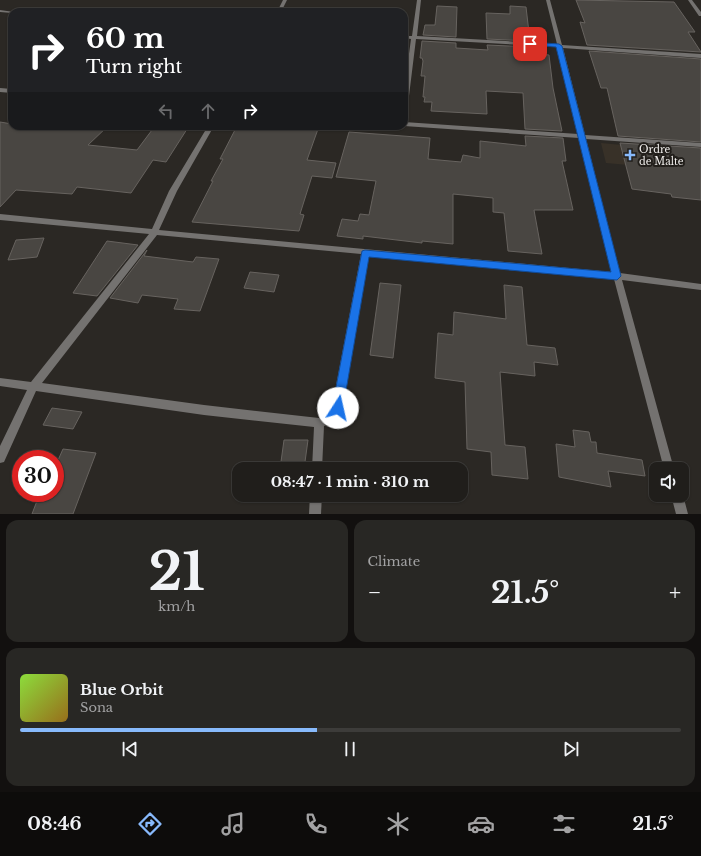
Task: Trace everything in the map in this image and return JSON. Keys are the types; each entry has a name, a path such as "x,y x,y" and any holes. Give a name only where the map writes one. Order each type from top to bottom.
{"street":[{"path":"408,85 419,0"},
{"path":"548,0 617,276 667,462"},
{"path":"690,0 701,16"},
{"path":"408,37 701,56"},
{"path":"408,124 701,145"},
{"path":"0,458 33,387 154,233 173,191 209,130"},
{"path":"0,217 154,233 617,276 701,287"},
{"path":"0,382 204,410 319,423 332,418 338,408 365,253"},
{"path":"317,462 319,423"},
{"path":"315,514 316,502"},
{"path":"678,502 682,514"}],"shaded area":[{"name":"Ordre de Malte","path":"601,143 654,148 662,168 606,163"}],"building":[{"path":"576,0 674,2 695,32 688,32 701,52 587,45 580,22 585,23"},
{"path":"437,6 457,7 456,37 423,35 425,25 435,25"},
{"path":"510,6 526,7 530,41 487,39 486,13 510,14"},
{"path":"422,41 456,43 456,48 488,50 487,45 531,47 532,53 549,55 553,88 562,131 525,129 523,93 486,91 487,114 431,111 432,102 424,102 425,97 423,97 425,76 421,76 423,61 422,58 420,58"},
{"path":"589,51 701,59 701,142 618,136 607,88 601,88"},
{"path":"0,122 8,123 8,130 104,130 88,145 137,150 152,130 186,130 166,162 153,160 131,193 77,187 72,194 16,190 0,207"},
{"path":"235,130 318,130 307,160 336,163 332,178 312,176 300,214 304,215 299,231 192,222 223,159 220,159"},
{"path":"349,132 430,138 428,159 461,162 463,155 480,158 480,141 526,146 525,136 563,138 566,161 562,161 573,210 534,210 542,254 508,251 504,213 493,212 493,198 453,194 453,244 422,241 422,243 363,236 363,239 337,236 342,219 358,221 360,214 369,215 376,181 336,177"},
{"path":"620,143 701,148 701,200 672,197 671,194 632,189"},
{"path":"44,238 37,257 8,260 16,240"},
{"path":"107,241 138,245 97,296 73,293"},
{"path":"147,250 144,256 193,262 196,257 219,259 200,311 174,309 178,299 142,295 138,303 110,298"},
{"path":"250,272 279,275 274,292 244,288"},
{"path":"380,283 401,285 393,358 370,355"},
{"path":"504,285 522,287 527,345 555,348 558,365 534,362 535,376 500,372 505,445 525,447 528,479 492,475 491,452 467,449 465,382 435,378 438,333 453,335 454,312 506,319"},
{"path":"52,408 82,412 73,429 43,425"},
{"path":"573,430 589,432 591,442 596,442 597,453 642,460 645,476 608,471 611,487 559,477 556,444 575,447"},
{"path":"284,440 308,440 305,462 281,462"},
{"path":"63,449 96,453 73,514 32,514 37,502 64,502 64,450"}],"place":[{"name":"Ordre de Malte","path":"630,155"}],"route":[{"path":"338,408 365,253 617,276 559,46 530,44"}]}
